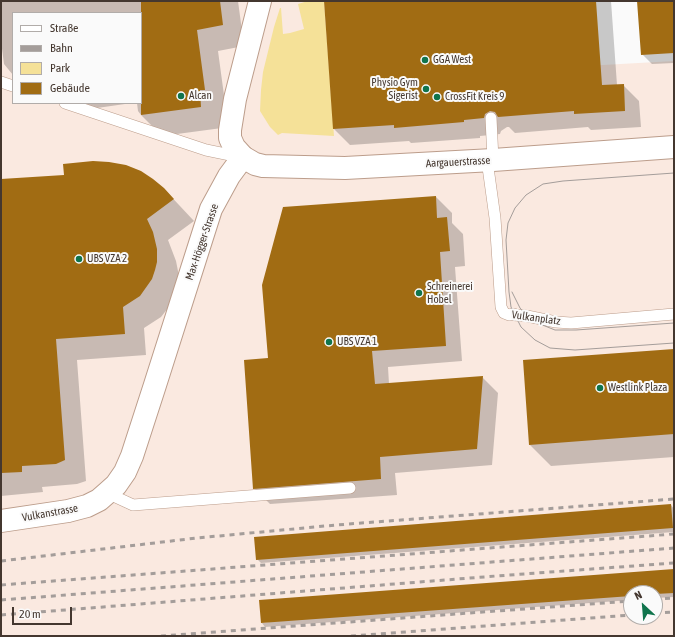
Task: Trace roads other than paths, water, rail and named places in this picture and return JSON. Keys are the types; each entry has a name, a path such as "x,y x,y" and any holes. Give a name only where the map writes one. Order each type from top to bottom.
{"main road":[{"path":"243,158 234,147 230,138 230,130 235,99 260,1"},
{"name":"Aargauerstrasse","path":"243,158 263,166 345,168 490,160 674,147"},
{"name":"Max-Högger-Strasse","path":"112,489 125,472 132,456 211,209 230,176 243,158"},
{"name":"Vulkanstrasse","path":"1,521 68,511 87,506 99,500 112,489"}],"lane":[{"path":"1,82 12,86"},
{"path":"68,104 206,150 243,158"},
{"name":"Vulkanplatz","path":"490,118 490,160 500,307 504,313 556,322 674,314"},
{"path":"112,489 133,505 350,488"}],"tram line":[{"path":"674,173 563,181 543,184 526,195 515,208 508,223 506,240 511,307 521,327 535,340 550,348 575,350 674,343"},
{"path":"512,292 520,308 527,316 535,322 555,330 576,330 674,323"}],"railway":[{"path":"1,561 197,538 336,525 674,499"},
{"path":"1,585 674,534"},
{"path":"1,600 674,548"},
{"path":"1,615 674,563"},
{"path":"663,599 674,598"},
{"path":"161,636 623,602"},
{"path":"663,613 674,612"},
{"path":"351,636 623,616"}],"place":[{"name":"GGA West","path":"425,60"},
{"name":"Physio Gym Sigerist","path":"426,89"},
{"name":"Alcan","path":"181,96"},
{"name":"CrossFit Kreis 9","path":"437,97"},
{"name":"UBS VZA 2","path":"79,259"},
{"name":"Schreinerei Hobel","path":"419,293"},
{"name":"UBS VZA 1","path":"329,342"},
{"name":"Westlink Plaza","path":"600,388"}]}
